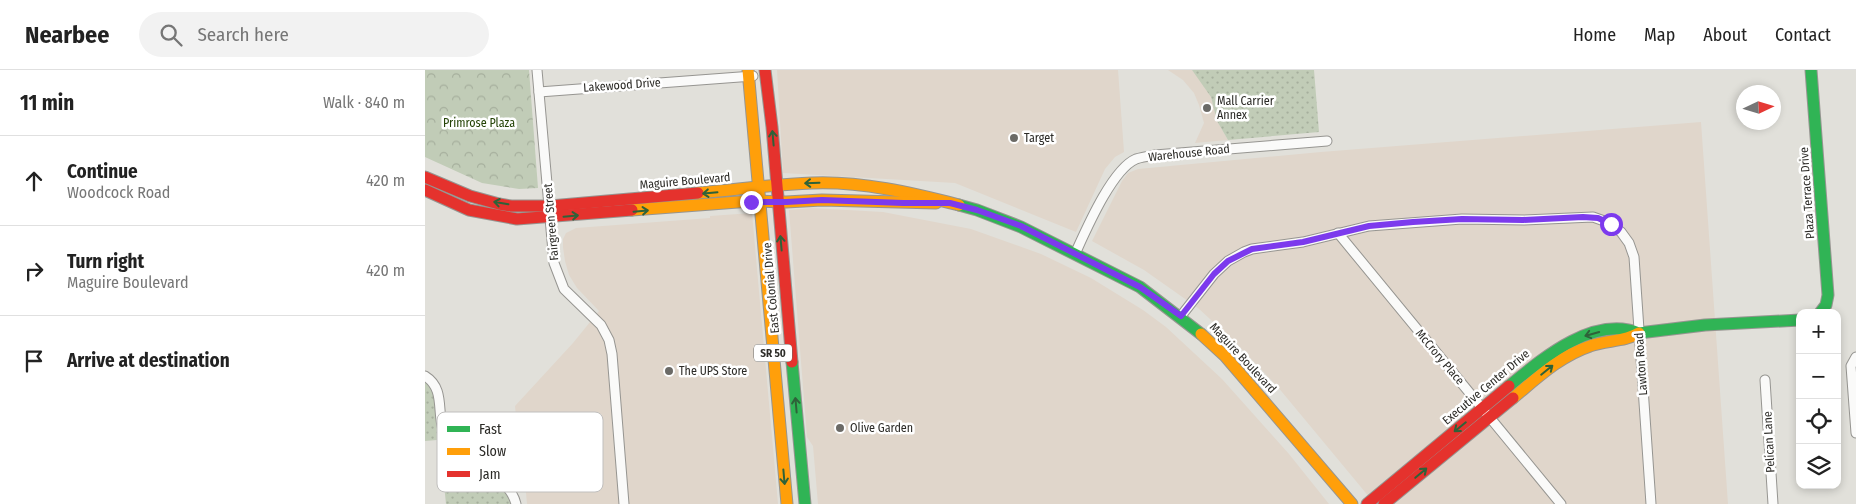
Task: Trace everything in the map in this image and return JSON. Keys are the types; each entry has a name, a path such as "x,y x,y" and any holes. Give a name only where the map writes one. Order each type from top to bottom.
{"main road":[{"name":"Plaza Terrace Drive","path":"1811,70 1828,295 1823,309"},
{"name":"East Colonial Drive","path":"765,72 805,504"},
{"name":"East Colonial Drive","path":"748,73 787,504"},
{"name":"Maguire Boulevard","path":"425,177 473,196 500,204 550,206 813,183 851,185 913,193 977,210 1021,226 1140,287 1181,316 1225,356 1352,504"},
{"name":"Maguire Boulevard","path":"425,190 469,210 498,217 517,219 760,202 822,200 950,203"},
{"name":"Executive Center Drive","path":"1384,504 1486,413 1542,359 1566,343 1605,330 1627,328 1639,333 1699,326 1796,320"},
{"path":"772,336 780,347 788,439 800,453"},
{"name":"Executive Center Drive","path":"1367,504 1486,413"},
{"path":"782,450 792,464 797,504"}],"street":[{"name":"Fairgreen Street","path":"537,70 554,263 564,289 601,325 609,340 624,504"},
{"name":"Lakewood Drive","path":"539,92 765,72"},
{"name":"Warehouse Road","path":"1075,254 1108,188 1121,170 1135,160 1155,155 1327,140"},
{"name":"Lawton Road","path":"1338,233 1369,226 1413,222 1462,219 1523,220 1583,217 1603,220 1618,229 1626,239 1634,256 1651,504"},
{"path":"1181,316 1214,274 1228,261 1244,252 1252,249 1303,242 1338,233"},
{"name":"McCrory Place","path":"1338,233 1561,504"},
{"path":"1854,362 1856,433"},
{"path":"425,376 437,388 440,412"},
{"name":"Pelican Lane","path":"1765,380 1773,504"},
{"path":"512,492 516,504"}],"shaded area":[{"path":"777,70 1118,70 1124,152 1115,157 1105,169 1076,232 955,183 783,173"},
{"name":"Mall Carrier Annex","path":"1168,70 1192,70 1211,97 1217,121 1228,140 1195,143 1204,123 1199,105 1194,93 1183,80"},
{"path":"1701,122 1728,504 1375,504 1277,386 1235,342 1198,308 1144,270 1092,241 1122,181 1128,173 1138,169 1321,152"},
{"path":"812,208 883,212 971,229 1041,254 1091,278 1143,310 1166,327 1222,379 1289,454 1329,504 818,504 813,446 807,437 789,210"},
{"path":"752,213 778,504 527,504 526,492 603,492 603,412 516,412 515,406 573,343 599,311 577,288 569,275 563,247 563,239 566,233 576,228 710,218 710,216"}],"green space":[{"name":"Primrose Plaza","path":"425,70 529,70 538,188 519,189 482,183 425,157"},
{"path":"1192,70 1314,70 1319,132 1228,140 1217,121 1211,97"},
{"path":"425,381 437,394 438,412 437,440 425,441"},
{"path":"445,492 506,492 515,504 446,504"}],"traffic: fast":[{"path":"1811,70 1828,295 1823,309"},
{"path":"959,205 1021,227 1140,287 1201,334"},
{"path":"1509,386 1537,364 1569,343 1586,335 1604,330 1622,329 1639,333 1705,325 1796,320"},
{"path":"792,362 805,504"}],"traffic: slow":[{"path":"748,70 787,504"},
{"path":"698,193 783,185 830,183 886,189 959,205"},
{"path":"632,210 751,201 822,200 936,203"},
{"path":"1513,398 1549,368 1579,350 1628,338 1639,333"},
{"path":"1201,334 1225,356 1352,504"}],"traffic: jam":[{"path":"765,70 772,127 792,362"},
{"path":"425,177 470,196 511,206 550,206 698,193"},
{"path":"425,190 469,210 517,219 632,210"},
{"path":"1367,504 1509,386"},
{"path":"1384,504 1513,398"}],"place":[{"name":"Mall Carrier Annex","path":"1207,108"},
{"name":"Target","path":"1014,138"},
{"name":"The UPS Store","path":"669,371"},
{"name":"Olive Garden","path":"840,428"}],"route":[{"path":"751,202 822,200 950,203 977,210 1021,226 1140,287 1181,316 1214,274 1228,261 1252,249 1303,242 1369,226 1413,222 1462,219 1523,220 1593,217 1611,224"}]}
